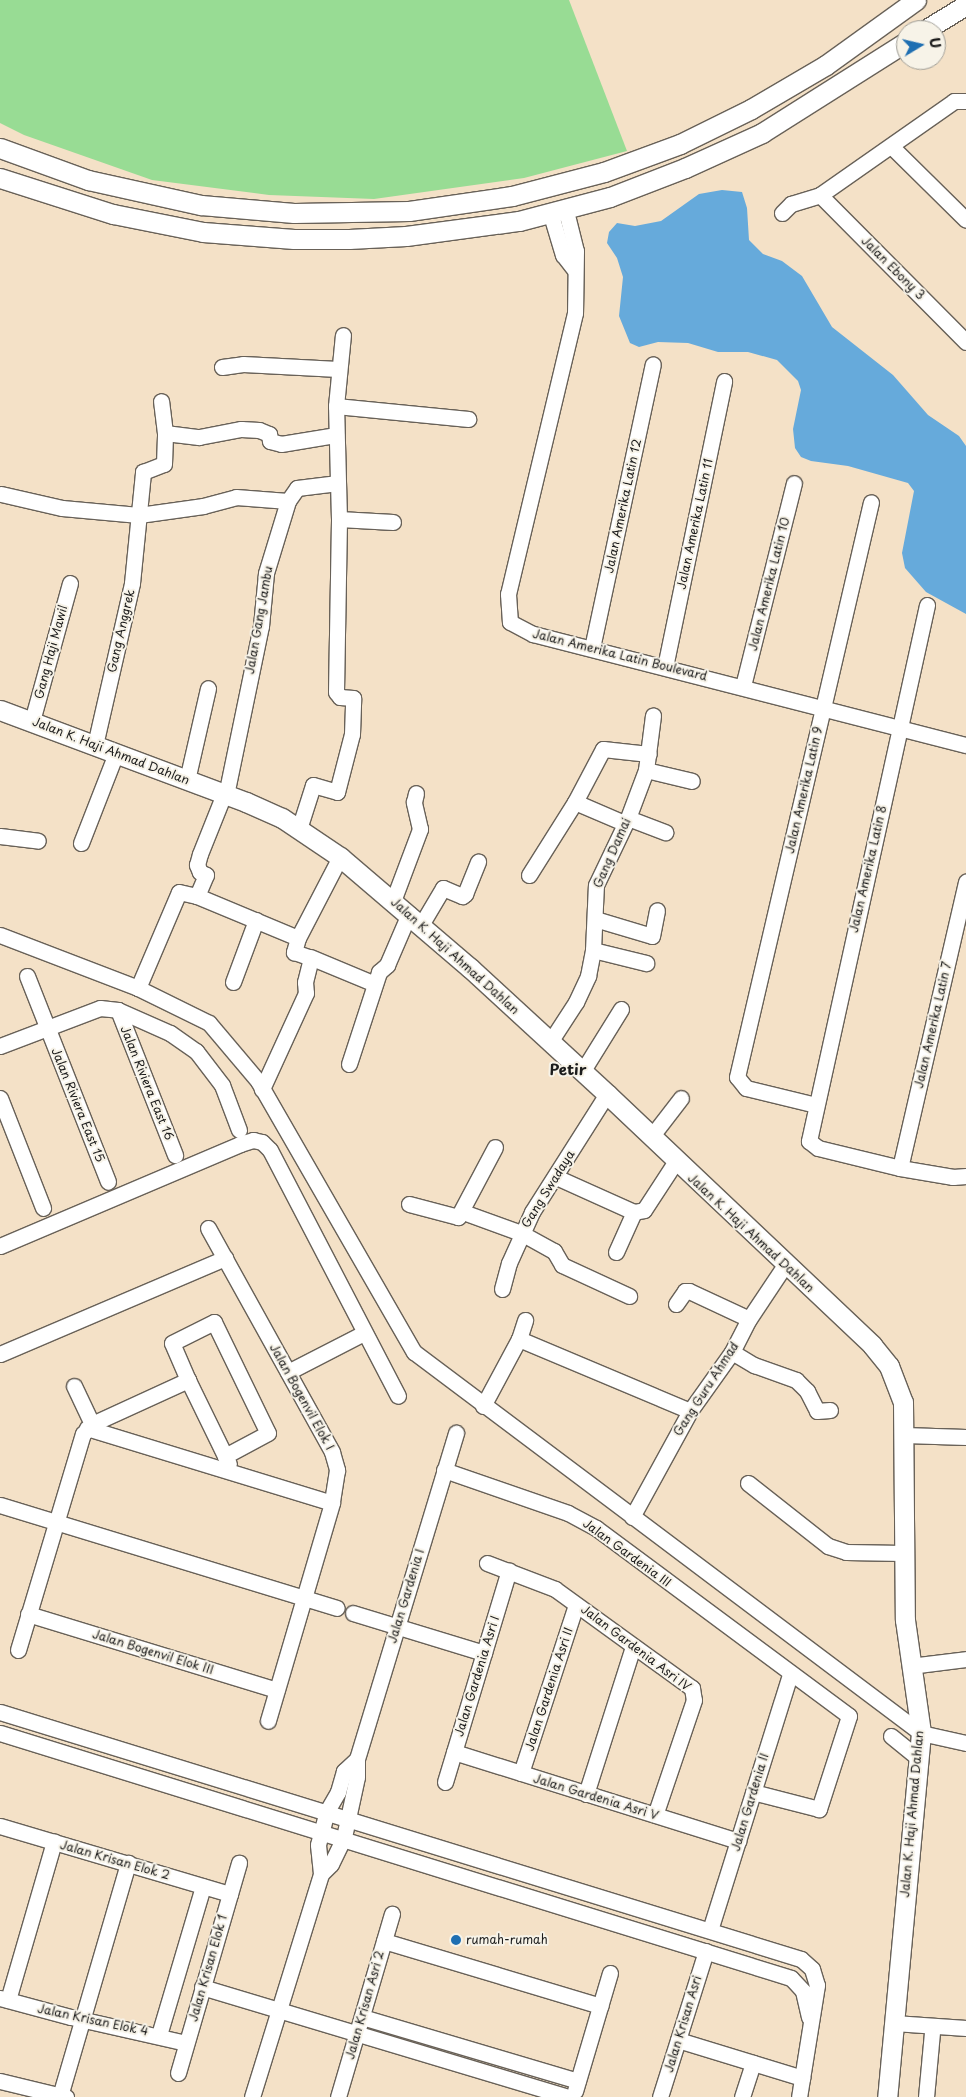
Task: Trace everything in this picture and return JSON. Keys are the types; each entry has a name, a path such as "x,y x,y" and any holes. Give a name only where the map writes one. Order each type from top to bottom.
{"main road":[{"path":"0,148 88,180 201,205 294,213 409,211 512,196 604,172 680,144 752,109 826,65 916,0"},
{"path":"941,20 966,5"},
{"path":"0,178 113,214 203,232 294,238 406,236 558,213 685,168 762,132 896,48"},
{"name":"Jalan K. Haji Ahmad Dahlan","path":"0,710 225,795 299,829 340,857 415,920 607,1094 785,1265 872,1345 889,1366 902,1395 904,1435 904,1620 920,1745 900,2023 887,2097"}],"street":[{"path":"782,213 792,204 820,194 954,101 965,100"},
{"path":"891,146 966,220"},
{"name":"Jalan Ebony 3","path":"820,194 966,342"},
{"name":"Jalan Amerika Latin Boulevard","path":"558,213 576,250 574,269 575,313 507,610 510,622 519,630 744,686 966,745"},
{"path":"299,829 313,786 337,792 352,734 353,698 340,697 336,692 339,519 336,482 336,406 338,369 343,335"},
{"path":"222,367 243,364 338,369"},
{"name":"Jalan Amerika Latin 12","path":"592,648 653,364"},
{"name":"Jalan Amerika Latin 11","path":"665,667 724,382"},
{"path":"161,400 165,433 199,437 241,429 259,430 269,434 270,441 280,444 336,435"},
{"path":"336,406 468,419"},
{"name":"Gang Anggrek","path":"95,745 132,583 143,472 164,464 165,433"},
{"path":"0,494 62,508 140,515 203,506 236,496 288,501 297,488 336,482"},
{"name":"Jalan Amerika Latin 10","path":"744,686 794,483"},
{"name":"Jalan Gang Jambu","path":"198,896 206,876 197,865 225,795 261,626 266,572 288,501"},
{"name":"Jalan Amerika Latin 9","path":"816,1105 746,1088 737,1077 870,502"},
{"path":"339,519 393,522"},
{"name":"Gang Haji Mawil","path":"32,721 70,583"},
{"name":"Jalan Amerika Latin 8","path":"900,1168 812,1145 809,1133 927,605"},
{"path":"187,780 208,688"},
{"name":"Gang Damai","path":"550,1042 584,988 593,950 595,919 592,907 596,885 626,820 646,770 653,715"},
{"path":"529,875 575,802 603,749 649,754"},
{"path":"81,843 116,753"},
{"path":"646,770 692,781"},
{"path":"393,901 420,829 414,802 416,793"},
{"path":"575,802 665,832"},
{"path":"0,836 38,840"},
{"path":"340,857 298,938 294,952 375,984"},
{"path":"349,1064 380,970 387,966 415,920 443,888 462,896 464,894 478,862"},
{"name":"Jalan Amerika Latin 7","path":"900,1168 966,882"},
{"path":"138,988 179,892 198,896 298,938"},
{"path":"595,919 652,936 657,910"},
{"path":"233,982 256,920"},
{"path":"0,935 138,988 203,1018 262,1089 409,1345 483,1406 632,1517 920,1745"},
{"path":"593,950 646,963"},
{"path":"262,1089 306,993 310,957"},
{"name":"Jalan Riviera East 15","path":"27,976 108,1182"},
{"path":"0,1046 100,1008 118,1010 170,1033 196,1050 222,1085 239,1130"},
{"path":"582,1072 621,1009"},
{"name":"Jalan Riviera East 16","path":"118,1010 175,1155"},
{"name":"Gang Swadaya","path":"502,1290 521,1233 607,1094"},
{"path":"0,1098 43,1208"},
{"path":"651,1137 681,1098"},
{"path":"0,1246 253,1140 262,1142 270,1150 398,1396"},
{"path":"409,1204 457,1217 463,1212 496,1147"},
{"path":"556,1177 634,1212 644,1210 676,1161"},
{"path":"900,1168 953,1177 966,1176"},
{"path":"463,1212 521,1233 554,1251 562,1265 629,1296"},
{"path":"616,1252 634,1212"},
{"name":"Jalan Bogenvil Elok I","path":"208,1228 336,1462 338,1478 268,1722"},
{"path":"0,1354 225,1258"},
{"name":"Gang Guru Ahmad","path":"632,1517 690,1411 732,1352 749,1319 785,1265"},
{"path":"676,1304 685,1292 689,1291 749,1319"},
{"path":"483,1406 519,1339 525,1320"},
{"path":"225,1456 268,1433 214,1322 172,1343 188,1380 234,1475"},
{"path":"288,1372 364,1332"},
{"path":"519,1339 690,1411"},
{"path":"732,1352 754,1365 796,1380 807,1391 817,1411 830,1410"},
{"path":"90,1426 188,1380"},
{"path":"18,1650 56,1522 90,1426 74,1386"},
{"path":"90,1426 234,1475 332,1503"},
{"name":"Jalan Gardenia I","path":"320,1874 331,1864 344,1837 350,1818 345,1795 344,1771 357,1758 456,1433"},
{"path":"904,1435 966,1437"},
{"name":"Jalan Gardenia III","path":"444,1470 583,1520 849,1719 819,1809 753,1792"},
{"path":"748,1483 828,1546 846,1552 903,1553"},
{"path":"0,1505 337,1608"},
{"name":"Jalan Gardenia Asri IV","path":"487,1563 555,1589 692,1688 694,1694 655,1815"},
{"name":"Jalan Gardenia Asri I","path":"445,1782 509,1570"},
{"name":"Jalan Gardenia Asri II","path":"522,1773 576,1604"},
{"path":"353,1613 484,1652"},
{"name":"Jalan Bogenvil Elok III","path":"28,1614 277,1690"},
{"path":"586,1794 633,1647"},
{"path":"910,1666 966,1659"},
{"name":"Jalan Gardenia II","path":"709,1930 790,1674"},
{"path":"0,1712 350,1818 709,1930 808,1963 817,1985 799,2097"},
{"path":"0,1733 344,1837 705,1951 796,1982 803,1991 810,2021"},
{"path":"891,1736 920,1745 966,1742"},
{"name":"Jalan Gardenia Asri V","path":"454,1752 738,1841"},
{"name":"Jalan Gardenia I","path":"320,1874 317,1859 321,1830 327,1811 345,1795"},
{"name":"Jalan Krisan Elok 2","path":"0,1826 230,1894"},
{"path":"4,1999 54,1842"},
{"path":"0,2081 63,2096 82,2020 128,1863"},
{"name":"Jalan Krisan Elok 1","path":"178,2073 239,1863"},
{"path":"252,2097 320,1874"},
{"path":"159,2035 203,1886"},
{"name":"Jalan Krisan Asri 2","path":"338,2097 392,1914"},
{"path":"709,1930 720,1948 705,1951 691,1940 709,1930"},
{"path":"384,1941 600,2006"},
{"name":"Jalan Krisan Asri","path":"660,2097 705,1951"},
{"path":"573,2097 610,1973"},
{"path":"202,1987 569,2097"},
{"name":"Jalan Krisan Elok 4","path":"4,1999 82,2020 159,2035 186,2043"},
{"path":"362,2017 578,2081"},
{"path":"900,2023 966,2028"},
{"path":"926,2097 932,2032"},
{"path":"678,2040 802,2078"},
{"path":"742,2097 753,2063"}],"green space":[{"path":"0,0 569,0 627,151 524,178 374,199 269,195 152,180 24,135 0,123"}],"water":[{"path":"722,190 742,192 747,208 749,240 763,254 782,261 802,276 832,327 893,375 928,415 959,436 966,446 966,614 926,592 905,568 902,553 914,491 908,483 848,466 811,461 801,457 795,448 793,429 801,390 798,381 777,360 748,352 718,352 688,343 658,342 639,347 630,343 619,316 623,277 617,258 607,243 609,232 617,223 635,226 661,221 699,194"}],"place":[{"name":"rumah-rumah","path":"456,1940"}],"district":[{"name":"Petir","path":"568,1069"}]}
